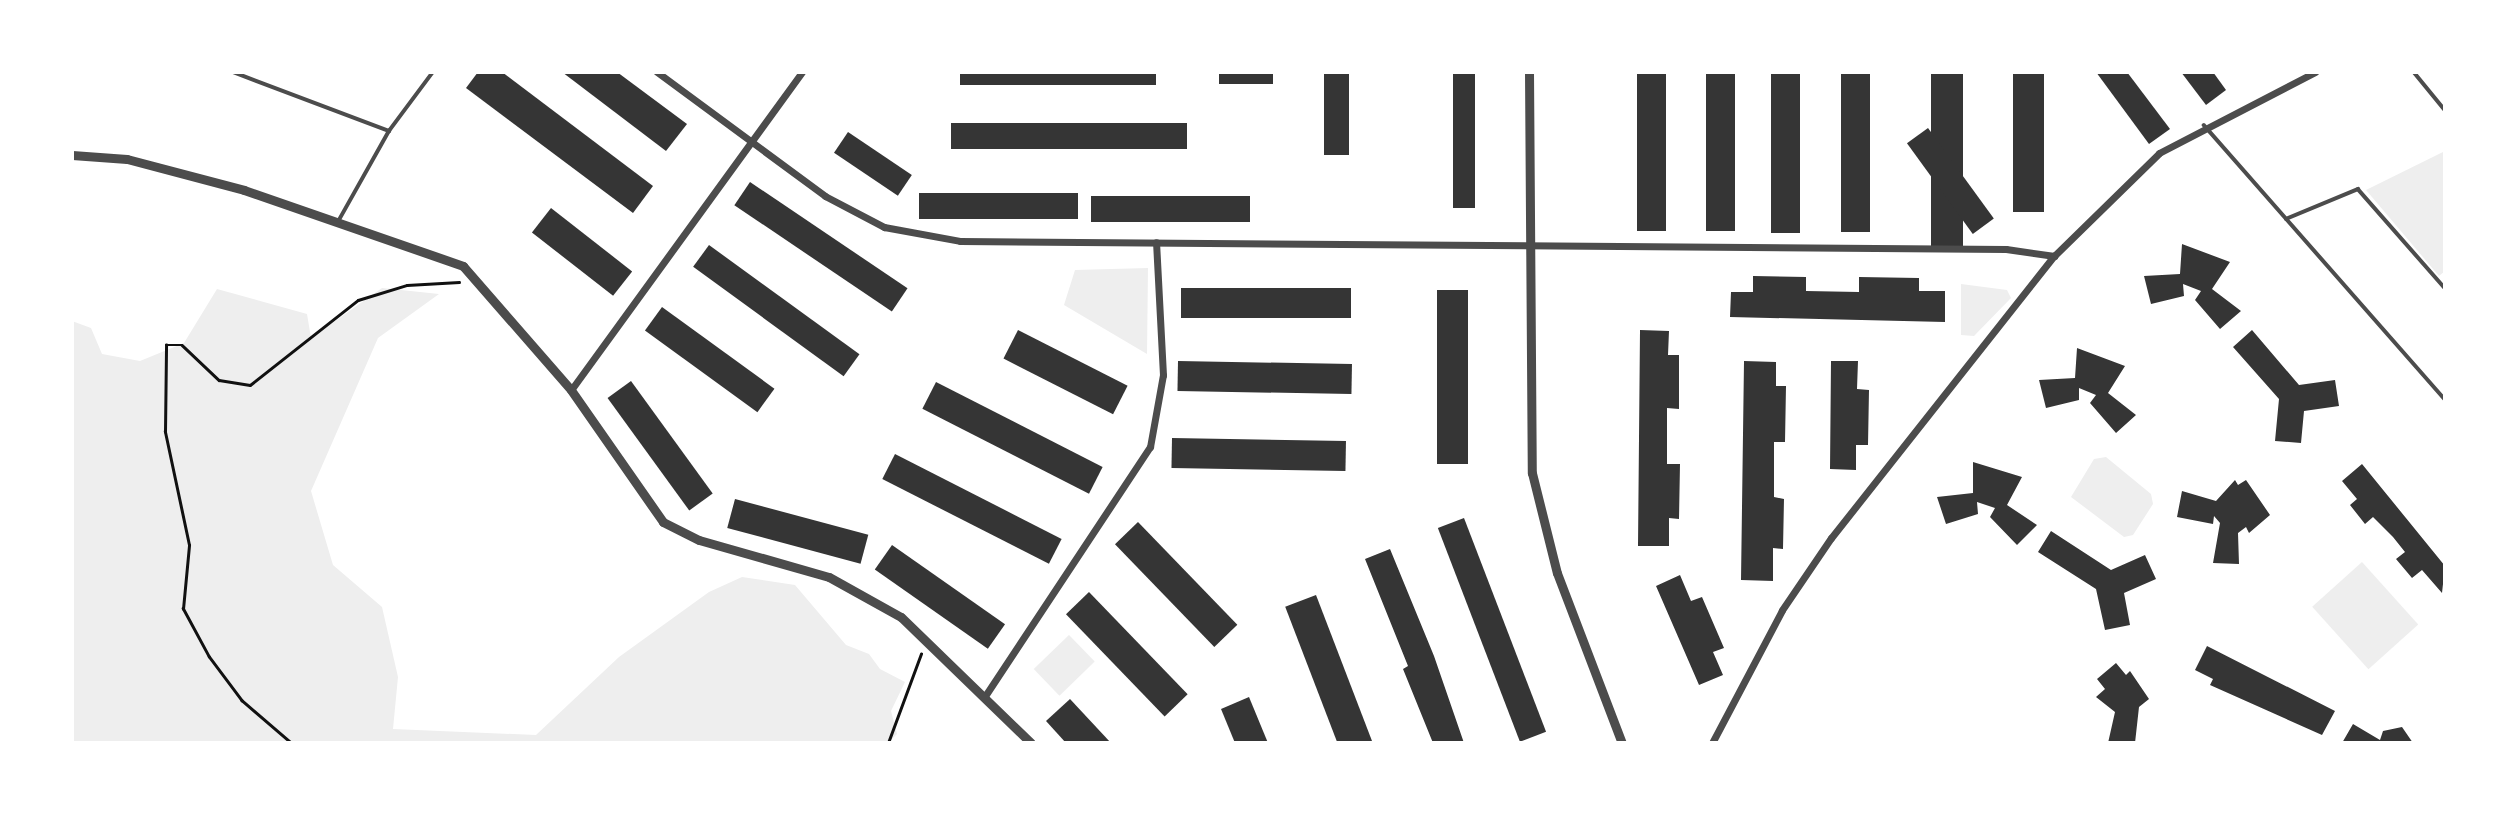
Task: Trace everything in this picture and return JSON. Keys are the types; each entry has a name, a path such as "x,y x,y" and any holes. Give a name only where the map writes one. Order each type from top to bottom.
{"street":[{"path":"657,72 825,196 884,227 960,241 2006,249 2054,256"},
{"path":"571,390 802,72"},
{"path":"1529,72 1527,244 1532,473 1557,573 1622,743"},
{"path":"1712,743 1782,610 1831,538 2054,256 2159,153 2204,125 2315,72"},
{"path":"72,155 127,159 339,220 463,266 479,280 571,390 663,522 699,540 829,577 901,617 1031,743"},
{"path":"985,696 1150,447 1163,375 1156,242"}],"lane":[{"path":"233,72 388,131"},
{"path":"339,220 388,131 433,72"},
{"path":"2414,72 2445,110"},
{"path":"2204,125 2445,399"},
{"path":"2286,219 2358,189 2445,288"}],"path":[{"path":"291,743 242,701 183,610 189,545 164,432 166,345 181,345 219,380 250,385 358,300 407,285 479,280"},
{"path":"888,743 922,656 915,645"}],"shaded area":[{"path":"2445,151 2445,271 2439,276 2366,190"},
{"path":"1148,268 1147,354 1064,305 1075,270"},
{"path":"1961,284 2007,290 2011,298 1974,336 1961,335"},
{"path":"382,288 439,294 378,338 311,491 333,565 382,607 398,677 393,729 536,735 619,657 709,592 742,577 795,585 846,645 869,654 880,669 905,682 891,711 897,734 888,743 72,743 72,321 91,328 102,354 140,361 184,343 217,289 307,314 311,338"},
{"path":"2106,457 2151,494 2153,504 2133,535 2124,537 2071,497 2094,459"},
{"path":"2362,562 2418,624 2368,669 2312,607"},
{"path":"1069,635 1095,662 1059,696 1034,669"}],"building":[{"path":"478,72 502,72 653,186 633,213 466,88"},
{"path":"562,72 617,72 687,124 666,151"},
{"path":"960,72 1156,72 1156,85 960,85"},
{"path":"1219,72 1273,72 1273,84 1219,84"},
{"path":"1324,72 1349,72 1349,155 1324,155"},
{"path":"1453,72 1475,72 1475,208 1453,208"},
{"path":"1637,72 1666,72 1666,231 1637,231"},
{"path":"1706,72 1735,72 1735,231 1706,231"},
{"path":"1771,72 1800,72 1800,233 1771,233"},
{"path":"1841,72 1870,72 1870,232 1841,232"},
{"path":"1931,72 1963,72 1963,249 1931,249"},
{"path":"2013,72 2044,72 2044,212 2013,212"},
{"path":"2096,72 2127,72 2170,129 2149,144"},
{"path":"2181,72 2213,72 2226,90 2206,105"},
{"path":"951,123 1187,123 1187,149 951,149"},
{"path":"1928,128 1994,219 1973,234 1907,143"},
{"path":"848,132 912,175 898,196 834,153"},
{"path":"750,182 908,288 892,311 734,205"},
{"path":"919,193 1078,193 1078,219 919,219"},
{"path":"1091,196 1250,196 1250,222 1091,222"},
{"path":"551,208 632,271 613,296 532,232"},
{"path":"2182,244 2230,262 2212,289 2241,311 2220,329 2195,300 2201,291 2183,284 2184,296 2151,304 2144,276 2180,274"},
{"path":"709,245 859,354 844,376 693,267"},
{"path":"1753,276 1806,277 1806,291 1859,292 1859,277 1919,278 1919,291 1945,291 1945,322 1730,317 1731,292 1753,292"},
{"path":"1181,288 1351,288 1351,318 1181,318"},
{"path":"1437,290 1468,290 1468,464 1437,464"},
{"path":"662,307 774,389 757,412 645,330"},
{"path":"1018,330 1128,386 1113,414 1003,359"},
{"path":"1640,330 1669,331 1668,355 1679,355 1679,409 1667,408 1667,464 1680,464 1679,519 1669,518 1669,546 1638,546"},
{"path":"2252,330 2299,385 2335,380 2339,406 2304,411 2301,443 2275,441 2279,399 2233,347"},
{"path":"2077,348 2125,366 2108,393 2136,415 2116,433 2090,403 2096,395 2079,388 2079,400 2046,408 2039,380 2075,378"},
{"path":"1178,361 1352,364 1351,394 1177,391"},
{"path":"1744,361 1776,362 1776,386 1786,386 1785,442 1774,442 1774,497 1784,499 1783,549 1773,548 1773,581 1741,580"},
{"path":"1831,361 1858,361 1857,389 1869,390 1868,445 1856,445 1856,470 1830,469"},
{"path":"631,381 713,493 689,510 608,398"},
{"path":"936,382 1103,467 1089,494 922,409"},
{"path":"1172,438 1346,441 1345,471 1171,468"},
{"path":"895,454 1062,539 1049,564 882,479"},
{"path":"1973,462 2022,477 2007,505 2037,525 2017,545 1990,517 1995,508 1977,502 1978,514 1946,524 1937,497 1973,493"},
{"path":"2362,464 2445,566 2442,593 2422,570 2412,578 2396,559 2405,552 2393,537 2373,517 2365,524 2350,505 2357,499 2342,481"},
{"path":"2235,480 2238,485 2246,480 2270,515 2249,533 2246,527 2238,533 2239,564 2213,563 2220,523 2214,516 2213,524 2177,517 2182,491 2216,501"},
{"path":"735,499 868,535 861,564 727,528"},
{"path":"1464,518 1546,732 1520,742 1438,528"},
{"path":"1138,522 1237,625 1214,647 1115,544"},
{"path":"2051,531 2111,570 2145,555 2156,579 2124,593 2130,625 2105,630 2096,589 2038,552"},
{"path":"892,545 1005,624 988,649 875,570"},
{"path":"1390,549 1434,656 1464,743 1433,743 1403,669 1408,666 1365,559"},
{"path":"1680,575 1691,601 1702,597 1724,648 1713,652 1723,675 1699,685 1656,586"},
{"path":"1089,592 1188,694 1165,716 1066,614"},
{"path":"1316,595 1373,743 1337,743 1285,607"},
{"path":"2207,646 2335,711 2322,735 2210,685 2213,679 2195,670"},
{"path":"2116,663 2126,675 2130,671 2149,699 2139,707 2135,743 2108,743 2115,712 2096,697 2105,689 2097,679"},
{"path":"1249,697 1268,743 1235,743 1221,709"},
{"path":"1070,699 1111,743 1066,743 1046,721"},
{"path":"2353,724 2380,740 2383,731 2402,727 2413,743 2342,743"}]}
